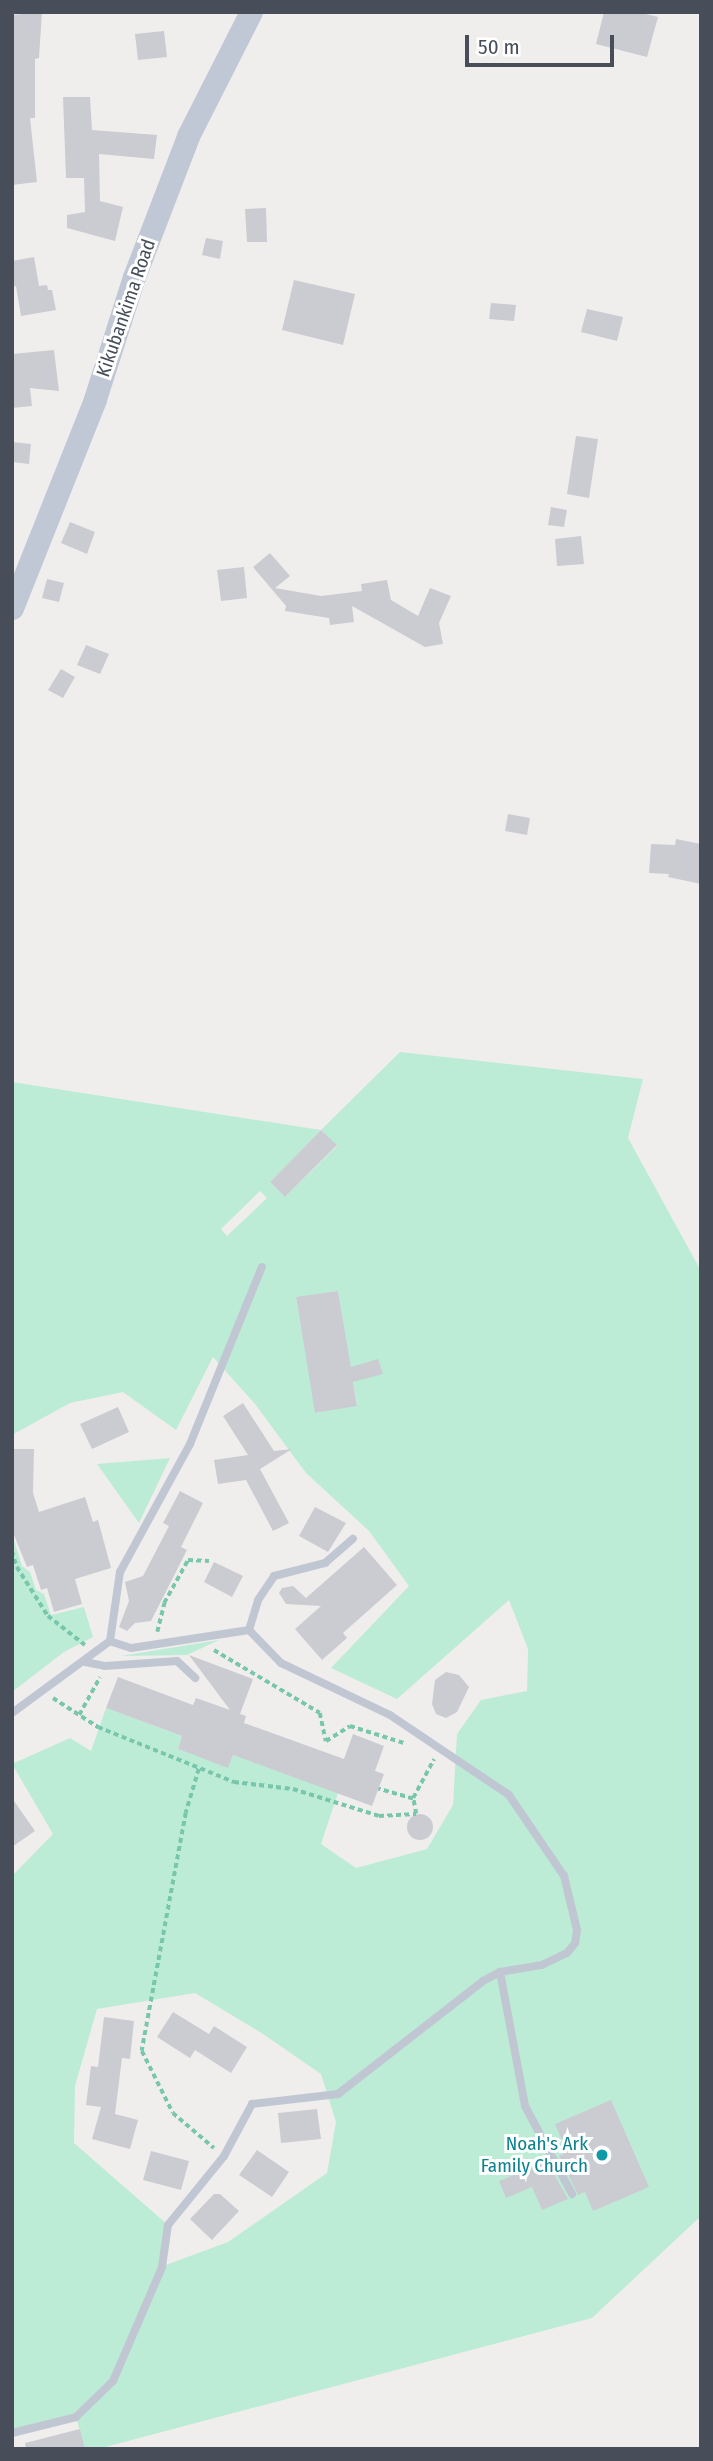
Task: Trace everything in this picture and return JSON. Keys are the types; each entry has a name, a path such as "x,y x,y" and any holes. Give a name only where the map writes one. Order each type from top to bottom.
{"street":[{"name":"Kikubankima Road","path":"12,608 95,399 134,277 188,136 251,12"}],"lane":[{"path":"12,1713 85,1662 110,1641 120,1572 190,1444 262,1268"},
{"path":"249,1630 258,1600 274,1576 325,1563 353,1539"},
{"path":"110,1641 131,1648 249,1630"},
{"path":"12,2433 76,2417 113,2381 162,2267 168,2225 224,2156 252,2104 338,2094 483,1981 500,1972 542,1965 567,1953 575,1943 575,1914 564,1876 509,1795 390,1715 281,1663 249,1630"},
{"path":"85,1662 105,1666 177,1661 195,1678"},
{"path":"500,1972 525,2106 572,2194"}],"path":[{"path":"12,1551 17,1567 48,1616 95,1652"},
{"path":"154,1644 164,1603 188,1560 209,1561"},
{"path":"228,1633 211,1648 320,1713 326,1741 350,1726 421,1748 430,1741"},
{"path":"79,1715 105,1666"},
{"path":"42,1691 98,1727 234,1782 293,1789 336,1800 379,1816 416,1814 413,1799 440,1748"},
{"path":"199,1769 186,1813 142,2051 173,2113 224,2156"},
{"path":"379,1789 413,1799"}],"green space":[{"path":"400,1052 643,1079 628,1138 701,1271 701,2216 592,2318 98,2449 85,2449 76,2417 12,2433 12,1876 53,1834 12,1764 70,1738 91,1751 106,1708 182,1736 178,1749 228,1767 233,1755 338,1793 321,1844 356,1868 427,1849 453,1805 457,1734 481,1700 527,1691 528,1649 509,1600 397,1699 331,1668 409,1586 369,1531 306,1473 255,1404 213,1357 176,1430 123,1392 70,1403 12,1435 12,1082 321,1130","holes":["321,1130 337,1146 285,1197 270,1182","260,1191 267,1198 227,1236 221,1229","338,1291 357,1405 316,1413 296,1298","195,1993 263,2034 321,2074 336,2122 327,2173 228,2242 163,2266 168,2225 74,2143 75,2086 97,2009"]},
{"path":"170,1458 139,1523 97,1464"},
{"path":"12,1534 22,1566 30,1572 36,1590 44,1594 51,1615 84,1607 93,1637 64,1652 12,1692"},
{"path":"219,1640 187,1655 121,1656"}],"building":[{"path":"42,12 39,58 35,59 35,118 30,118 37,182 12,185 12,15"},
{"path":"604,12 638,12 658,17 647,57 596,44"},
{"path":"164,31 167,57 138,60 135,34"},
{"path":"63,97 90,97 92,130 157,135 154,159 99,154 100,201 123,207 115,241 67,228 67,215 85,212 84,178 66,178"},
{"path":"266,208 267,242 247,242 245,209"},
{"path":"206,238 223,241 220,259 202,255"},
{"path":"34,257 39,286 47,285 48,290 52,290 56,310 21,316 16,286 12,287 12,261"},
{"path":"294,280 355,294 343,345 282,330"},
{"path":"491,303 516,305 514,321 489,319"},
{"path":"587,309 623,317 617,341 581,332"},
{"path":"54,350 59,391 30,388 32,406 12,408 12,354"},
{"path":"576,436 598,439 589,498 567,494"},
{"path":"12,442 31,444 29,464 12,462"},
{"path":"551,507 567,510 564,527 548,525"},
{"path":"70,522 95,532 87,554 61,543"},
{"path":"581,536 584,564 557,566 555,539"},
{"path":"270,553 290,576 275,588 321,596 362,591 361,584 387,580 391,600 418,616 430,588 451,596 439,623 443,644 425,647 352,606 354,622 330,625 329,618 285,611 286,606 253,567"},
{"path":"244,567 247,598 221,601 217,570"},
{"path":"47,579 64,583 59,602 42,598"},
{"path":"86,645 109,654 100,674 77,665"},
{"path":"61,669 75,677 63,698 48,690"},
{"path":"508,814 530,818 527,835 505,831"},
{"path":"676,839 701,844 701,884 668,877 669,874 649,873 651,844 675,845"},
{"path":"321,1130 337,1145 285,1197 270,1182"},
{"path":"338,1291 351,1367 378,1359 383,1374 353,1382 357,1406 315,1413 296,1297"},
{"path":"243,1403 274,1451 292,1449 260,1469 289,1523 273,1531 246,1480 218,1484 214,1460 248,1455 223,1416"},
{"path":"118,1407 129,1432 92,1449 80,1424"},
{"path":"12,1449 34,1449 33,1493 39,1512 85,1497 93,1522 98,1520 111,1568 75,1579 82,1604 54,1612 47,1588 41,1590 33,1565 27,1567 12,1530"},
{"path":"180,1491 203,1503 181,1547 187,1550 151,1621 135,1623 127,1631 119,1627 129,1601 125,1582 143,1576 169,1526 163,1523"},
{"path":"315,1507 346,1523 328,1552 299,1536"},
{"path":"364,1547 397,1585 343,1633 347,1638 322,1660 295,1629 321,1606 286,1604 279,1593 282,1588 293,1586 306,1598"},
{"path":"214,1562 243,1576 232,1597 204,1582"},
{"path":"189,1655 253,1679 240,1714 246,1716 244,1723 344,1759 353,1734 384,1746 375,1771 384,1774 372,1806 233,1755 228,1768 178,1749 182,1736 106,1708 118,1677 193,1705 196,1698 230,1710"},
{"path":"446,1672 459,1675 469,1687 457,1712 446,1718 436,1714 432,1704 435,1680"},
{"path":"12,1798 35,1831 12,1847"},
{"path":"420,1814 429,1818 433,1827 429,1836 420,1840 411,1836 407,1827 411,1818"},
{"path":"173,2012 209,2034 214,2026 247,2047 231,2073 195,2050 190,2058 157,2037"},
{"path":"104,2017 134,2021 130,2059 122,2058 115,2114 138,2120 130,2149 92,2139 101,2107 86,2105 91,2066 98,2067"},
{"name":"Noah's Ark Family Church","path":"611,2100 649,2187 593,2211 585,2192 578,2195 559,2156 567,2152 555,2124"},
{"path":"317,2109 321,2139 281,2143 278,2113"},
{"path":"257,2150 289,2172 272,2197 239,2175"},
{"path":"151,2151 189,2161 181,2190 143,2180"},
{"path":"547,2161 568,2199 542,2210 532,2187 506,2198 499,2181"},
{"path":"214,2194 220,2194 239,2211 212,2240 190,2219"},
{"path":"80,2429 85,2449 26,2449 25,2443"}],"place":[{"name":"Noah's Ark Family Church","path":"602,2155"}]}
